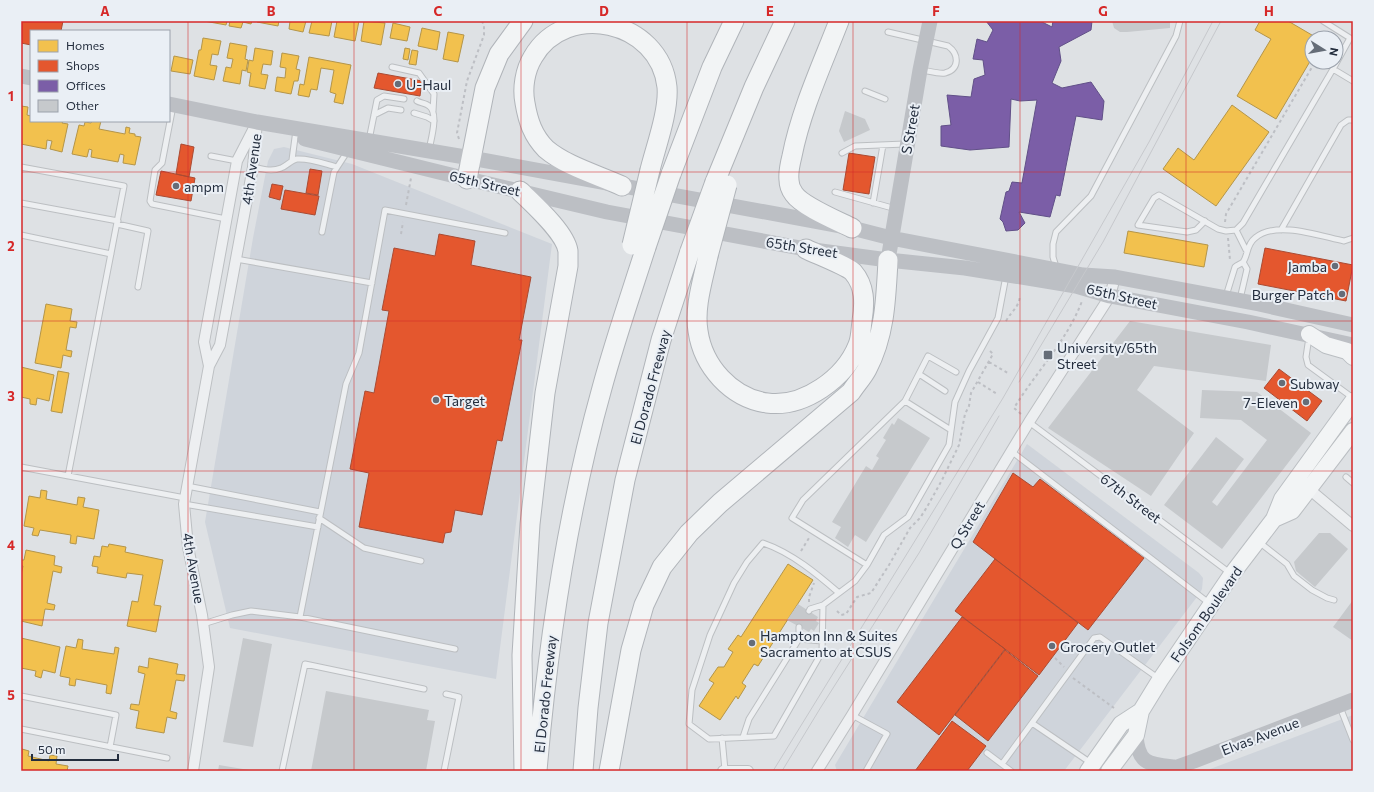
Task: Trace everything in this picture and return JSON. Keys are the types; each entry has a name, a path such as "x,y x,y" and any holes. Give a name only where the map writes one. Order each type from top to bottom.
{"highway":[{"path":"467,179 465,157 485,88 499,54 523,21"},
{"name":"El Dorado Freeway","path":"537,771 547,670 564,559 588,440 616,339 639,246 671,174 712,67 734,21"},
{"name":"El Dorado Freeway","path":"584,771 588,708 598,623 625,480 661,340 699,254 754,88 785,21"},
{"path":"839,21 804,111 788,174 790,187 795,196 803,203 852,228"},
{"path":"622,186 554,155 532,131 524,99 526,72 538,47 549,35 564,27 590,22 607,23 618,26 637,36 653,51 665,76 667,88 666,103 650,170 639,246"},
{"path":"520,191 542,211 557,230 568,249 568,266 545,393 530,524 522,655 524,771"},
{"path":"699,254 697,318 700,342 707,359 725,383 739,393 756,401 774,403 804,398 820,390 830,383 843,370 859,344 865,305 859,281 852,271 806,249"},
{"path":"609,771 631,650 644,605 662,567 689,532 720,503 851,392 863,376 878,346 884,319 888,260"}],"main road":[{"name":"S Street","path":"888,260 920,70 930,21"},
{"name":"65th Street","path":"171,105 257,122 295,132 368,141 465,157 852,228 891,238 1083,275 1115,277 1259,304 1353,325"},
{"name":"65th Street","path":"295,132 310,141 607,212 806,249 965,268 1076,286 1110,296 1309,334 1353,345"},
{"path":"1309,334 1326,345 1347,351 1353,357"},
{"name":"Folsom Boulevard","path":"1109,771 1136,735 1141,711 1160,680 1232,574 1274,519 1282,499 1353,402"},
{"name":"Folsom Boulevard","path":"1274,519 1292,511 1353,431"},
{"name":"Elvas Avenue","path":"1170,769 1194,762 1346,703"},
{"name":"Folsom Boulevard","path":"1088,766 1121,724 1141,711"},
{"path":"1136,735 1137,749 1143,758 1151,764 1170,769"}],"street":[{"name":"4th Avenue","path":"209,366 204,342 237,161 257,122"},
{"name":"4th Avenue","path":"193,771 209,667 204,624 188,547 185,501 209,366 220,345 253,167 257,122"},
{"name":"Q Street","path":"817,771 1029,422 1110,296 1115,277"},
{"path":"1309,489 1353,526"},
{"path":"1080,771 1088,766"},
{"path":"724,771 748,771"}],"lane":[{"path":"1057,269 1053,257 1053,244 1056,232 1091,196 1176,36 1180,21"},
{"path":"1323,21 1352,39 1344,52"},
{"path":"888,32 926,40 948,46 954,50 957,57 954,66 949,71 943,73 920,70"},
{"path":"392,68 419,73 434,94 434,121 428,151"},
{"path":"1205,221 1196,230 1187,232 1138,224 1154,198 1159,195 1205,221 1218,229 1226,231 1236,230 1243,223 1332,70"},
{"path":"1335,70 1353,81"},
{"path":"865,92 885,99"},
{"path":"368,141 377,100 384,96 404,99"},
{"path":"417,101 429,105 433,111"},
{"path":"374,116 388,108 401,110"},
{"path":"414,113 434,121"},
{"path":"1281,230 1341,125 1348,120 1353,120"},
{"path":"168,122 162,163 155,170 150,201 152,204 226,219"},
{"path":"292,160 295,132"},
{"path":"842,153 855,146 908,144"},
{"path":"873,203 883,145"},
{"path":"322,232 334,172 348,150"},
{"path":"211,156 237,161"},
{"path":"253,167 274,170 281,168 292,160 297,159 337,167"},
{"path":"21,167 124,186 68,476"},
{"path":"835,192 896,209"},
{"path":"21,203 148,231 138,287"},
{"path":"300,617 346,384 359,353 385,210 505,233"},
{"path":"1240,301 1247,269 1243,262 1246,250 1256,237 1265,232 1288,229 1344,241 1353,238"},
{"path":"1236,230 1246,250"},
{"path":"21,235 111,254"},
{"path":"236,258 372,283"},
{"path":"1225,298 1235,267 1243,262"},
{"path":"809,611 810,608 823,605 854,581 867,565 884,535 908,517 949,445 955,402 969,371 998,318 1006,275"},
{"path":"1309,334 1306,357 1308,365 1353,398"},
{"path":"867,565 792,518 803,500 905,401 928,356 956,372"},
{"path":"919,374 945,390"},
{"path":"905,401 951,430"},
{"name":"67th Street","path":"1029,422 1232,574"},
{"path":"1012,451 1211,605"},
{"path":"21,467 318,527"},
{"path":"1346,477 1353,483"},
{"path":"187,486 320,512"},
{"path":"319,518 364,548 421,561"},
{"path":"1258,541 1287,564 1294,576 1327,598 1334,600"},
{"path":"823,605 822,652 774,736 709,739 689,724 692,690 710,635 734,583 747,562 763,543 776,547 817,574 839,593"},
{"path":"204,624 232,615 251,611 300,617 456,649"},
{"path":"743,737 749,719 799,639 799,627"},
{"path":"1002,764 1094,638 1100,637 1160,680"},
{"path":"799,639 822,641"},
{"path":"282,771 305,664 424,689"},
{"path":"444,771 459,697 446,694"},
{"path":"21,696 116,716 110,747"},
{"path":"1346,703 1353,740"},
{"path":"852,715 887,734 866,771"},
{"path":"1032,723 1088,766"},
{"path":"21,729 167,758"},
{"path":"722,738 724,771"},
{"path":"987,753 1011,771"}],"path":[{"path":"465,157 457,133 467,81 484,35 484,26 482,21"},
{"path":"1229,266 1230,260 1225,223 1226,214 1310,70"},
{"path":"401,234 412,176"},
{"path":"1017,410 1014,408 1061,340 1079,309 1086,289"},
{"path":"989,362 1008,373"},
{"path":"978,382 997,394"},
{"path":"801,551 810,536"},
{"path":"809,602 809,596 814,583 813,577"},
{"path":"1055,658 1064,666 1074,679 1114,708"}],"shaded area":[{"path":"284,147 352,164 552,244 496,679 230,628 205,522 253,238 268,161 274,149"},
{"path":"1027,444 1199,573 1203,578 1200,593 1064,771 837,771 835,765"},
{"path":"1353,715 1353,771 1205,771"}],"building: Homes":[{"path":"204,21 227,21 226,25"},
{"path":"230,21 252,21 251,24 243,22 241,28 229,26"},
{"path":"257,21 279,21 278,26"},
{"path":"290,21 306,21 303,32 289,29"},
{"path":"312,21 332,21 329,36 309,33"},
{"path":"337,21 359,21 355,41 334,37"},
{"path":"364,21 385,23 381,45 361,41"},
{"path":"1260,21 1288,21 1304,30 1305,70 1276,119 1237,96 1271,39 1255,30"},
{"path":"393,23 410,27 407,41 390,38"},
{"path":"422,28 440,32 437,50 418,46"},
{"path":"448,32 464,35 458,62 443,59"},
{"path":"203,38 221,41 218,55 212,54 210,65 217,66 214,80 194,76"},
{"path":"230,43 247,46 245,59 248,60 246,71 242,70 240,84 223,81 226,67 231,68 233,59 227,58"},
{"path":"255,48 273,51 271,65 263,64 261,74 268,75 265,89 249,86 251,73 247,72 249,60 253,61"},
{"path":"405,48 410,49 408,60 403,59"},
{"path":"412,50 418,51 416,65 409,64"},
{"path":"282,53 299,56 296,69 300,70 298,81 294,81 291,94 275,91 277,77 285,78 286,68 280,67"},
{"path":"174,56 193,60 190,74 171,71"},
{"path":"309,57 351,65 343,104 334,102 336,94 330,92 334,70 321,68 317,90 311,89 309,97 298,95 300,84 304,85"},
{"path":"1232,105 1269,132 1216,206 1163,169 1178,148 1194,160"},
{"path":"21,106 28,107 27,115 30,116 30,122 62,122 68,124 62,152 50,149 52,141 47,140 46,149 21,144"},
{"path":"85,122 101,122 99,129 125,134 126,127 130,128 129,133 141,137 135,165 123,163 124,155 120,154 118,162 91,157 92,150 89,149 87,157 72,154 79,125 84,126"},
{"path":"1128,231 1208,245 1204,267 1124,253"},
{"path":"46,304 72,309 70,321 77,322 76,328 70,327 66,350 72,351 71,357 63,355 61,368 35,363"},
{"path":"21,367 54,375 49,401 37,398 36,405 30,404 30,399 21,397"},
{"path":"58,371 69,373 62,413 51,411"},
{"path":"41,490 47,491 46,499 77,505 78,497 85,498 83,507 99,510 94,539 77,536 76,544 70,543 71,535 40,530 38,536 32,535 34,528 24,526 29,496 40,498"},
{"path":"109,544 126,547 125,552 163,560 154,605 161,606 156,632 127,626 132,601 138,602 143,575 127,573 126,578 97,573 98,567 92,566 94,556 100,557 102,546 108,547"},
{"path":"26,550 55,556 54,565 62,567 61,573 53,571 47,603 55,605 54,610 45,609 42,626 21,621 21,575 23,566 21,566 21,560 24,560"},
{"name":"Hampton Inn & Suites Sacramento at CSUS","path":"788,564 813,580 758,666 754,664 742,683 746,686 738,699 736,696 720,720 699,706 714,683 709,680 718,667 724,667 733,652 728,649 738,635 741,637"},
{"path":"21,638 60,647 55,673 43,670 41,678 35,676 36,671 21,668"},
{"path":"78,639 83,640 82,649 114,654 115,647 119,648 111,694 106,693 107,685 76,679 75,686 69,685 70,678 60,676 66,646 76,648"},
{"path":"149,658 178,664 176,674 185,675 184,681 176,680 170,711 177,713 176,719 167,717 164,733 136,728 139,711 130,709 131,704 139,705 145,674 138,672 139,666 148,668"},
{"path":"22,749 29,751 28,756 49,761 50,755 57,756 56,764 68,766 67,771 21,771"}],"building: Shops":[{"path":"21,21 63,21 61,30 30,30 30,45 21,43"},
{"name":"U-Haul","path":"378,73 422,81 420,96 374,88"},
{"path":"181,144 194,147 189,177 176,174"},
{"path":"849,153 875,157 869,194 843,190"},
{"path":"310,169 322,171 318,195 306,193"},
{"name":"ampm","path":"161,171 195,178 191,201 156,195"},
{"path":"272,184 283,186 280,200 269,197"},
{"path":"285,190 319,196 315,215 281,209"},
{"path":"439,234 475,241 471,265 531,277 519,340 522,340 502,441 497,440 482,515 455,510 451,532 445,533 443,543 359,527 369,473 350,469 365,391 374,393 389,311 382,310 394,248 435,256"},
{"path":"1265,248 1353,265 1346,301 1258,284"},
{"path":"1279,369 1322,401 1307,421 1264,388"},
{"path":"1013,473 1033,487 1040,479 1144,558 1088,630 973,542"},
{"path":"995,559 1078,623 1039,675 955,611"},
{"path":"962,617 1005,649 939,735 897,702"},
{"path":"1005,650 1038,676 988,741 955,715"},
{"path":"952,721 986,746 967,771 915,771"}],"building: Offices":[{"path":"986,21 1040,21 1052,27 1053,21 1092,21 1091,30 1059,47 1061,61 1052,83 1062,88 1091,82 1104,101 1102,120 1076,116 1060,196 1056,195 1050,217 1019,212 1025,223 1018,230 1006,231 1003,222 1000,219 1006,192 1009,191 1012,182 1022,183 1037,100 1020,101 1011,99 1009,147 970,150 941,146 941,126 951,125 947,95 971,97 974,79 985,75 983,60 973,59 977,39 987,42 993,30"}],"building: Other":[{"path":"1112,21 1170,21 1170,28 1120,32 1114,28"},
{"path":"845,111 865,119 870,130 844,142 839,131"},
{"path":"1130,321 1271,345 1266,381 1154,366 1137,390 1194,433 1151,496 1048,428"},
{"path":"1202,390 1257,392 1311,433 1222,549 1164,505 1216,437 1244,459 1212,502 1217,506 1267,440 1241,420 1200,418"},
{"path":"898,418 930,438 866,542 855,535 848,547 835,538 841,527 832,522 866,466 872,470 879,458 876,456 886,440 883,438 892,423 894,425"},
{"path":"1319,533 1330,533 1348,549 1315,587 1296,571 1294,562"},
{"path":"1353,600 1353,641 1333,627"},
{"path":"798,604 818,617 816,621 819,623 814,631 811,629 809,632 787,620"},
{"path":"243,638 272,644 253,747 223,742"},
{"path":"326,691 429,710 427,720 435,721 426,771 311,771"},
{"path":"219,765 249,770 249,771 218,771"}],"tram line":[{"path":"773,771 1003,398 1149,142 1213,21"},
{"path":"1019,382 1103,242 1221,21"},
{"path":"782,771 919,553 999,416"}],"place":[{"name":"U-Haul","path":"398,84"},
{"name":"ampm","path":"176,186"},
{"name":"Jamba","path":"1335,266"},
{"name":"Burger Patch","path":"1342,294"},
{"name":"University/65th Street","path":"1048,355"},
{"name":"Subway","path":"1282,383"},
{"name":"Target","path":"436,400"},
{"name":"7-Eleven","path":"1306,402"},
{"name":"Hampton Inn & Suites Sacramento at CSUS","path":"752,643"},
{"name":"Grocery Outlet","path":"1052,646"}]}
